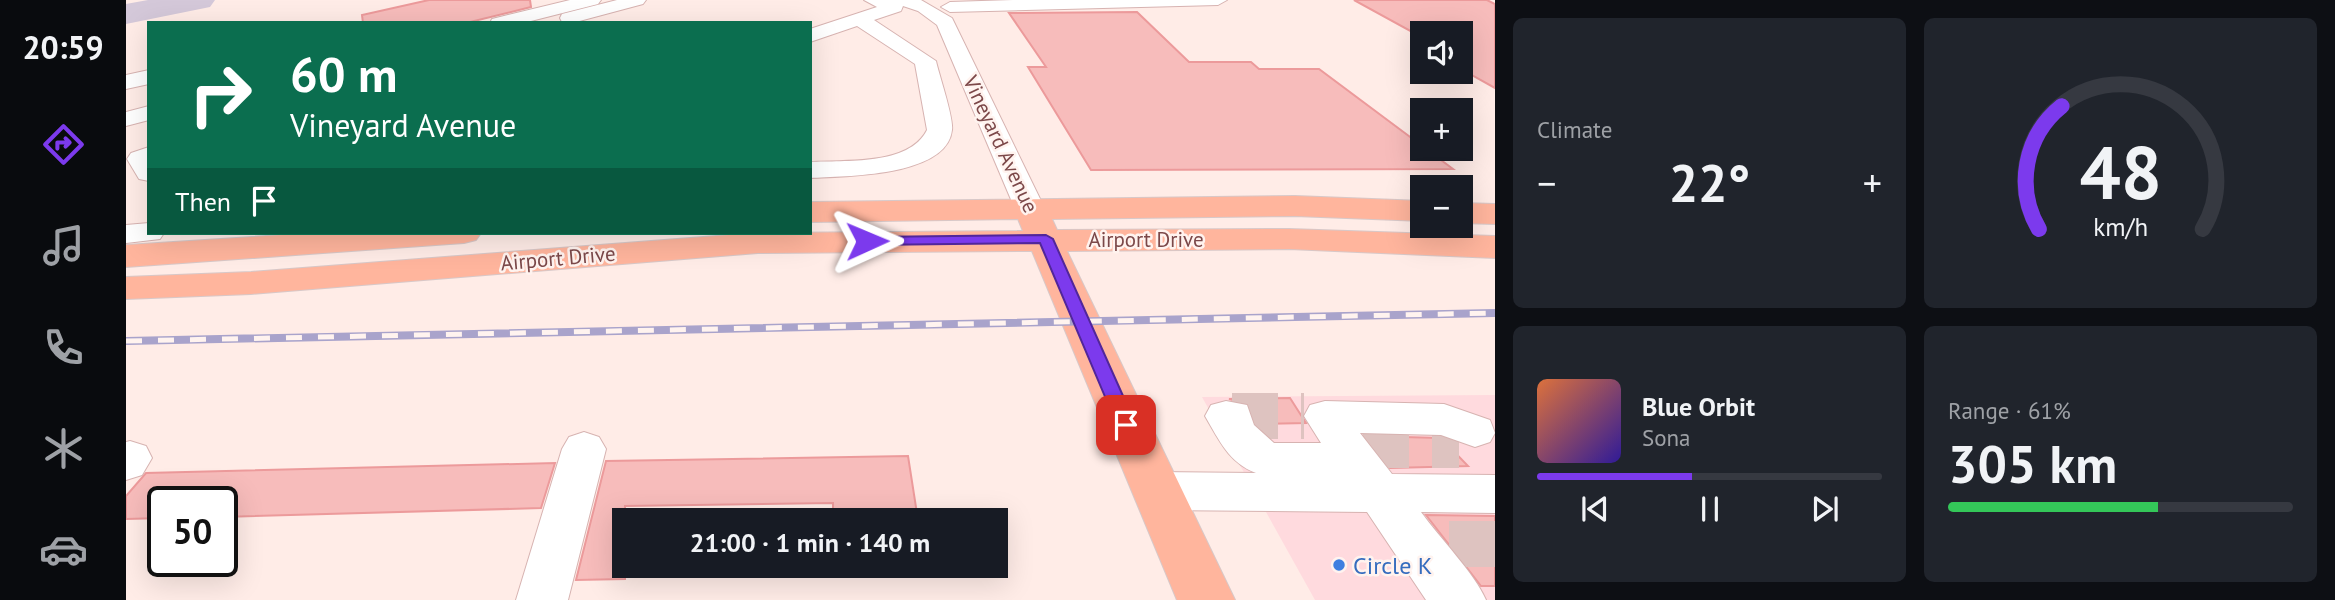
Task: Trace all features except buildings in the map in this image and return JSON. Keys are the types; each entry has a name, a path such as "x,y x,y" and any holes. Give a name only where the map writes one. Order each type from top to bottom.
{"main road":[{"name":"Airport Drive","path":"126,288 251,283 758,243 1295,206 1410,210"},
{"name":"Airport Drive","path":"812,212 1289,239 1495,247"},
{"path":"1473,213 1495,214"},
{"name":"Vineyard Avenue","path":"1038,224 1206,600"},
{"path":"126,256 435,235"}],"street":[{"path":"507,21 592,0"},
{"path":"904,0 924,7 946,22 951,34"},
{"path":"951,34 957,22 948,4 995,4 1063,10 1084,1 1218,0"},
{"path":"559,21 644,1"},
{"path":"584,21 644,1"},
{"path":"812,35 868,11 961,57"},
{"path":"812,170 898,162 928,151 938,141 940,130 925,61 868,11"},
{"name":"Vineyard Avenue","path":"951,34 1038,224"},
{"path":"126,82 147,77"},
{"path":"126,118 147,113"},
{"path":"147,156 140,159 147,170"},
{"path":"126,234 147,232"},
{"path":"1232,416 1226,416 1245,448 1269,460 1345,445 1495,494"},
{"path":"1156,491 1444,420 1482,441"},
{"path":"1345,445 1432,544 1447,588 1460,600"},
{"path":"542,600 584,449"}],"shaded area":[{"path":"1495,395 1495,600 1315,600 1202,397"}],"taxiway":[{"path":"126,14 199,0"}],"tunnel":[{"path":"1232,416 1304,416"},
{"path":"1363,445 1459,445"},
{"path":"1449,544 1495,544"}],"railway":[{"path":"126,341 1495,313"}],"place":[{"name":"Circle K","path":"1339,565"}],"route":[{"path":"867,241 1046,239 1126,425"}]}
